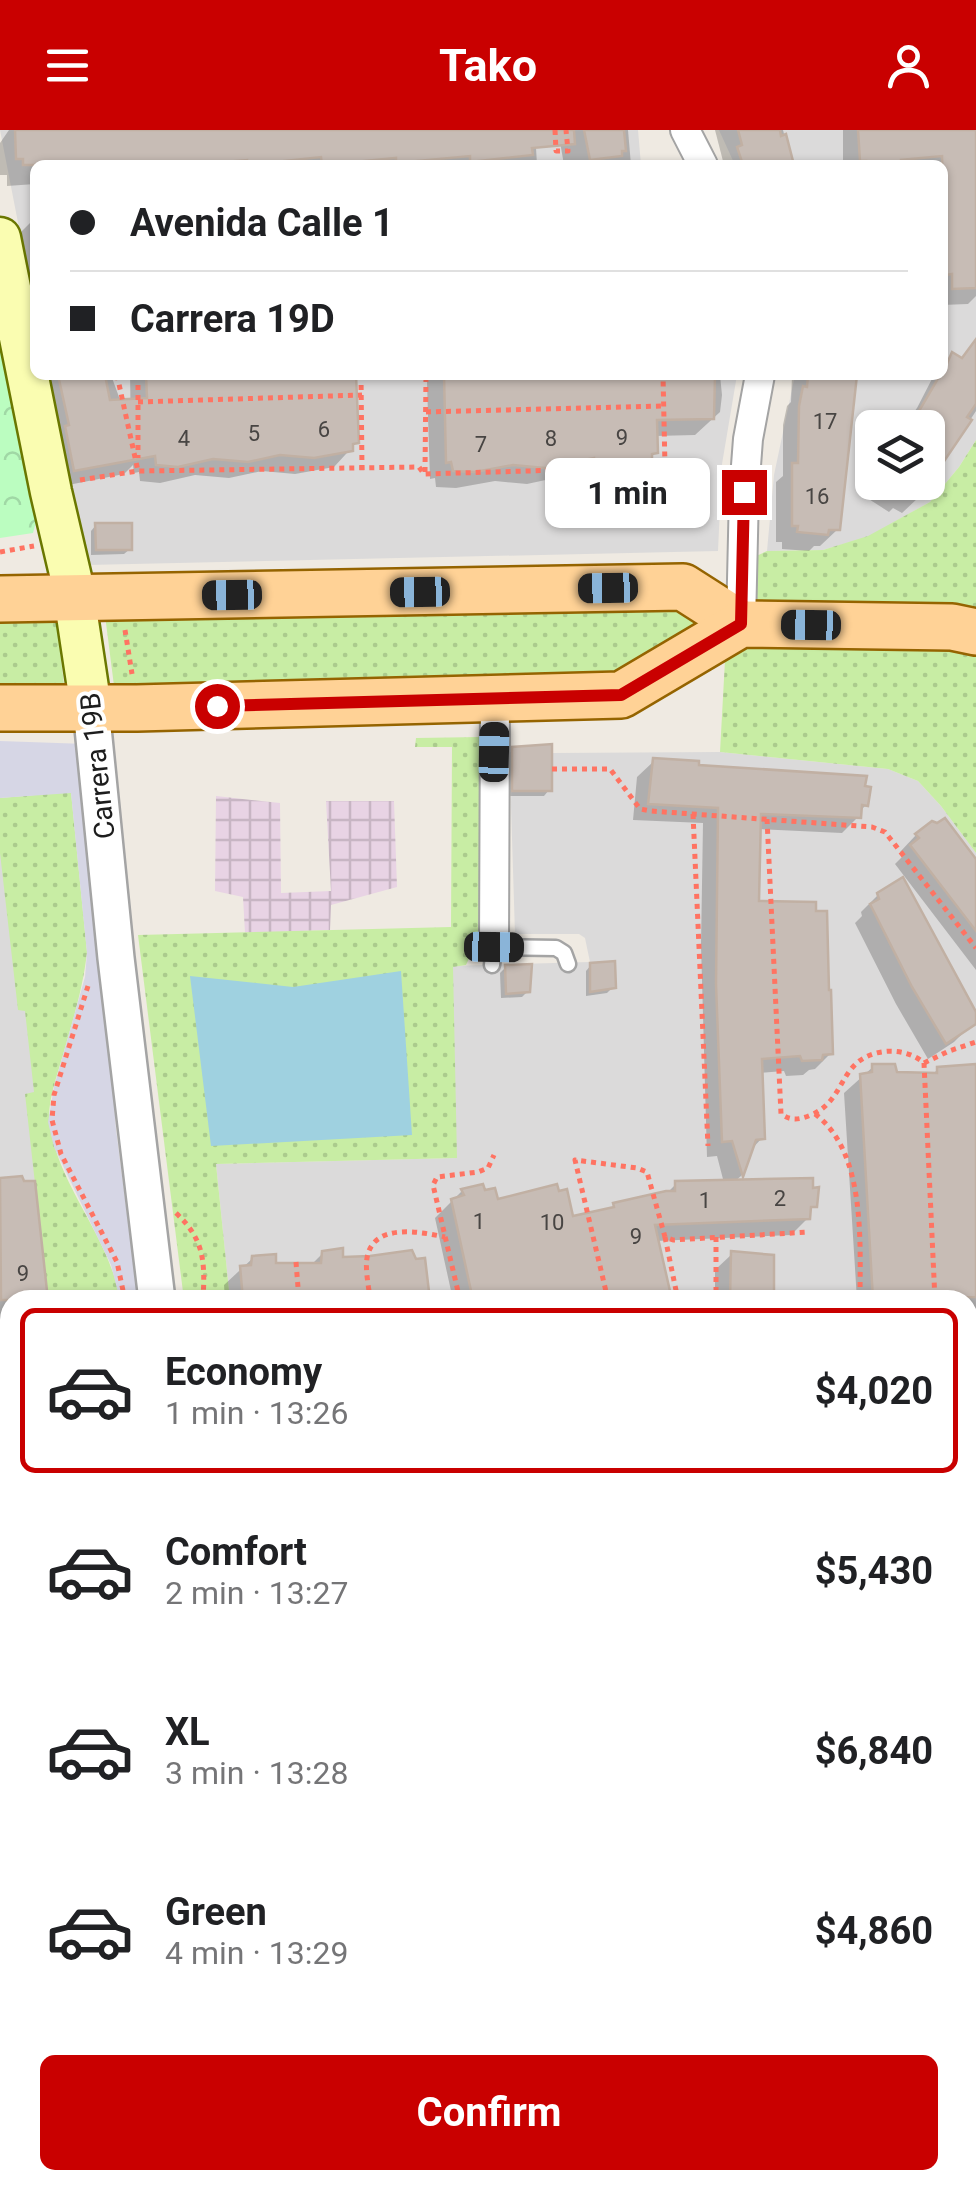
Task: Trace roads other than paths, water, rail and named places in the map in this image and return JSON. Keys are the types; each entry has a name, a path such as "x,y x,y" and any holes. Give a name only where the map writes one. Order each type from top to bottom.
{"main road":[{"name":"Carrera 19B","path":"0,238 30,359"},
{"name":"Carrera 19B","path":"35,380 62,489 91,708"},
{"path":"0,599 683,587 741,624"},
{"path":"0,708 621,695 741,624 952,627 976,632"}],"street":[{"path":"686,130 701,160"},
{"path":"741,624 744,492 748,439 759,380"},
{"path":"493,956 502,807 495,696"},
{"name":"Carrera 19B","path":"91,708 156,1290"}],"lane":[{"path":"493,956 556,948 568,964"}],"water":[{"path":"401,971 412,1135 211,1146 190,976 293,987"}]}
